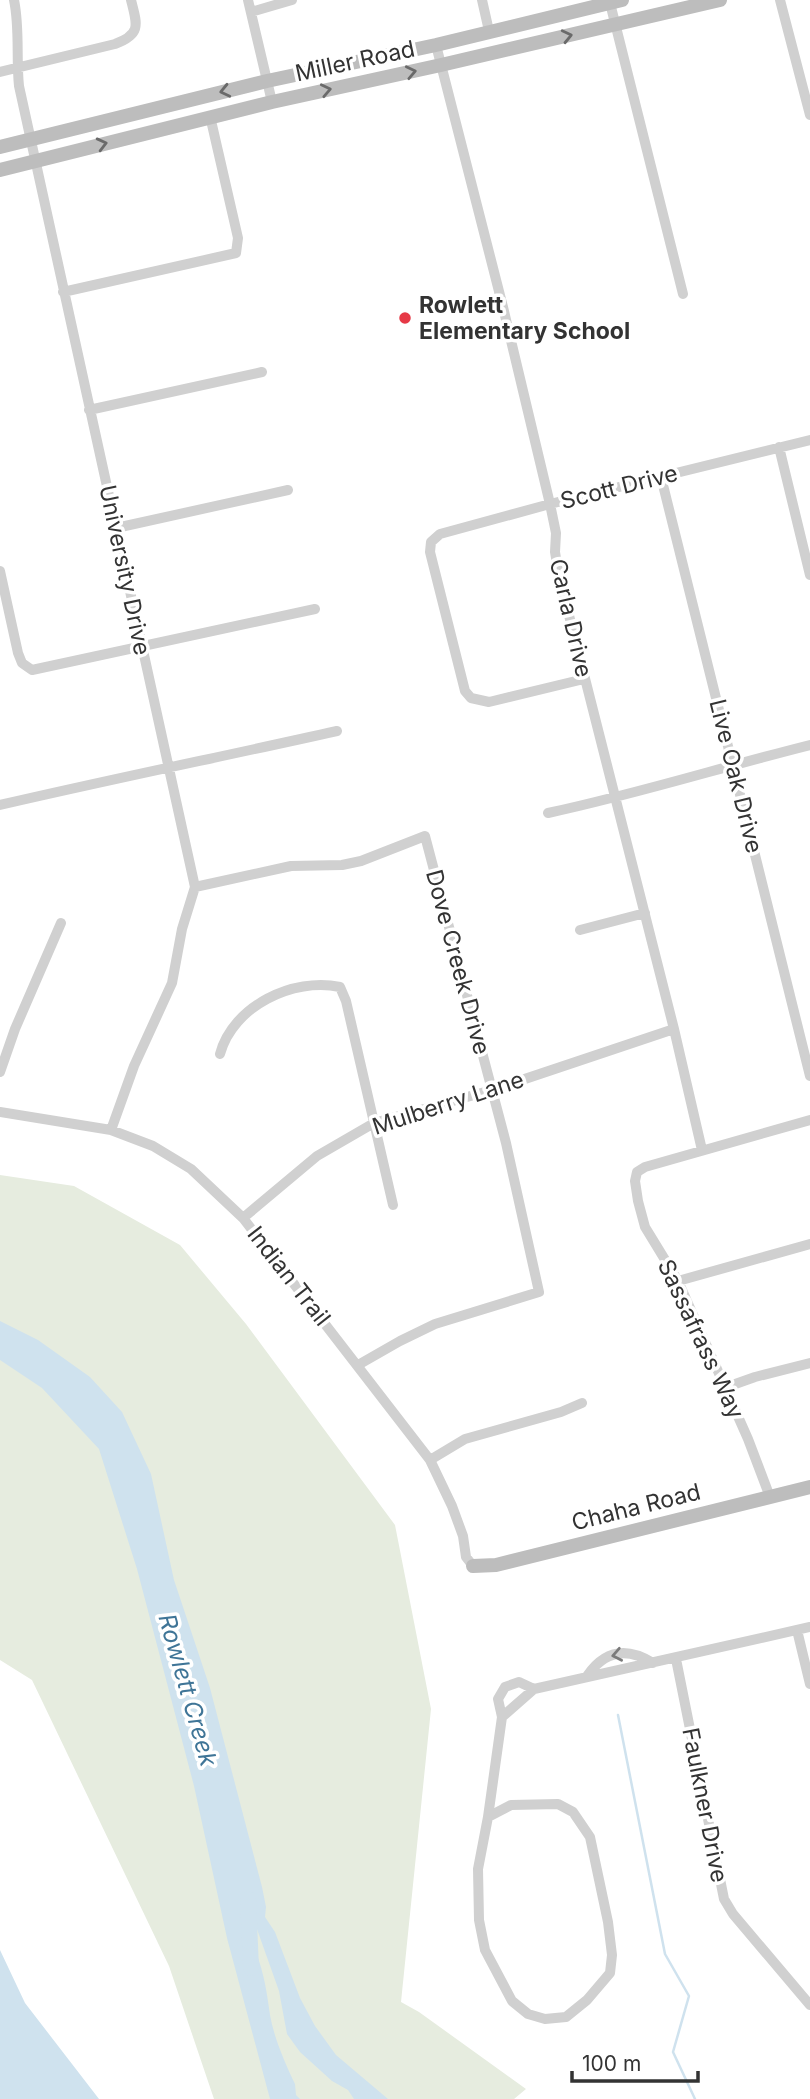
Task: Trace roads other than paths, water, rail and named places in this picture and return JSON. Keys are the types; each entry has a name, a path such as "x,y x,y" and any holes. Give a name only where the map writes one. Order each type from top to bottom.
{"main road":[{"name":"Miller Road","path":"0,170 210,116 720,0"},
{"name":"Miller Road","path":"0,146 267,81 436,45 616,2"},
{"name":"Chaha Road","path":"473,1566 496,1565 810,1488"}],"street":[{"name":"University Drive","path":"14,0 19,24 17,68 31,139 195,887"},
{"path":"0,72 115,44 128,38 136,29 131,0"},
{"path":"248,0 272,102"},
{"path":"251,12 292,0"},
{"path":"482,0 489,31"},
{"path":"780,0 810,116"},
{"path":"616,2 615,24 683,294"},
{"name":"Carla Drive","path":"436,45 550,504 556,533 555,552 559,576 702,1150"},
{"path":"63,292 236,253 238,238 210,116"},
{"path":"89,410 262,372"},
{"name":"Scott Drive","path":"584,678 489,702 471,698 466,691 430,552 431,542 440,534 550,504 810,440"},
{"path":"779,447 810,575"},
{"name":"Live Oak Drive","path":"661,477 810,1076"},
{"path":"116,528 288,489"},
{"path":"0,571 19,653 26,667 32,670 314,608"},
{"path":"0,805 337,731"},
{"path":"548,813 616,798 732,764 810,745"},
{"name":"Dove Creek Drive","path":"195,887 291,866 361,861 425,836 492,1090 539,1292 435,1324 400,1340 358,1365"},
{"path":"111,1130 134,1066 172,983 184,920 195,887"},
{"path":"580,930 645,914"},
{"path":"0,1072 15,1029 61,923"},
{"path":"220,1054 223,1042 238,1021 250,1008 262,1001 306,987 340,987 346,1001 393,1205"},
{"name":"Mulberry Lane","path":"243,1218 317,1156 374,1124 492,1090 674,1029"},
{"name":"Indian Trail","path":"0,1112 111,1130 153,1146 191,1169 243,1218 430,1460 452,1506 463,1536 466,1557 473,1566"},
{"path":"702,1150 810,1120"},
{"name":"Sassafrass Way","path":"702,1150 645,1167 637,1172 635,1181 645,1227 678,1281 748,1439 770,1497"},
{"path":"678,1281 810,1244"},
{"path":"724,1388 810,1363"},
{"path":"430,1460 465,1439 561,1412 582,1403"},
{"path":"502,1717 534,1689 810,1628"},
{"path":"797,1630 810,1684"},
{"path":"587,1676 600,1660 613,1654 636,1654 653,1663"},
{"name":"Faulkner Drive","path":"676,1659 724,1899 733,1914 810,2005"},
{"path":"488,1817 511,1805 558,1804 573,1812 590,1837 608,1922 612,1955 610,1973 587,2000 566,2017 545,2019 528,2014 512,2001 485,1950 479,1920 478,1870 502,1717 498,1699 505,1687 519,1682 534,1689"}],"water":[{"path":"0,1321 38,1340 90,1377 122,1412 151,1474 174,1580 210,1688 262,1887 265,1917 275,1932 300,1998 315,2026 336,2055 388,2099 354,2099 348,2090 332,2081 300,2052 287,2034 279,1991 252,1915 244,1941 247,1947 255,1950 258,1958 274,2033 295,2084 296,2095 300,2099 270,2099 227,1938 194,1786 137,1569 99,1449 42,1388 0,1360"},
{"path":"0,1950 25,2003 99,2099 0,2099"}],"waterway":[{"path":"618,1715 665,1954 689,1996 673,2052 695,2099"},
{"name":"Rowlett Creek","path":"248,1899 251,1968"}],"place":[{"name":"Rowlett Elementary School","path":"405,318"}]}
